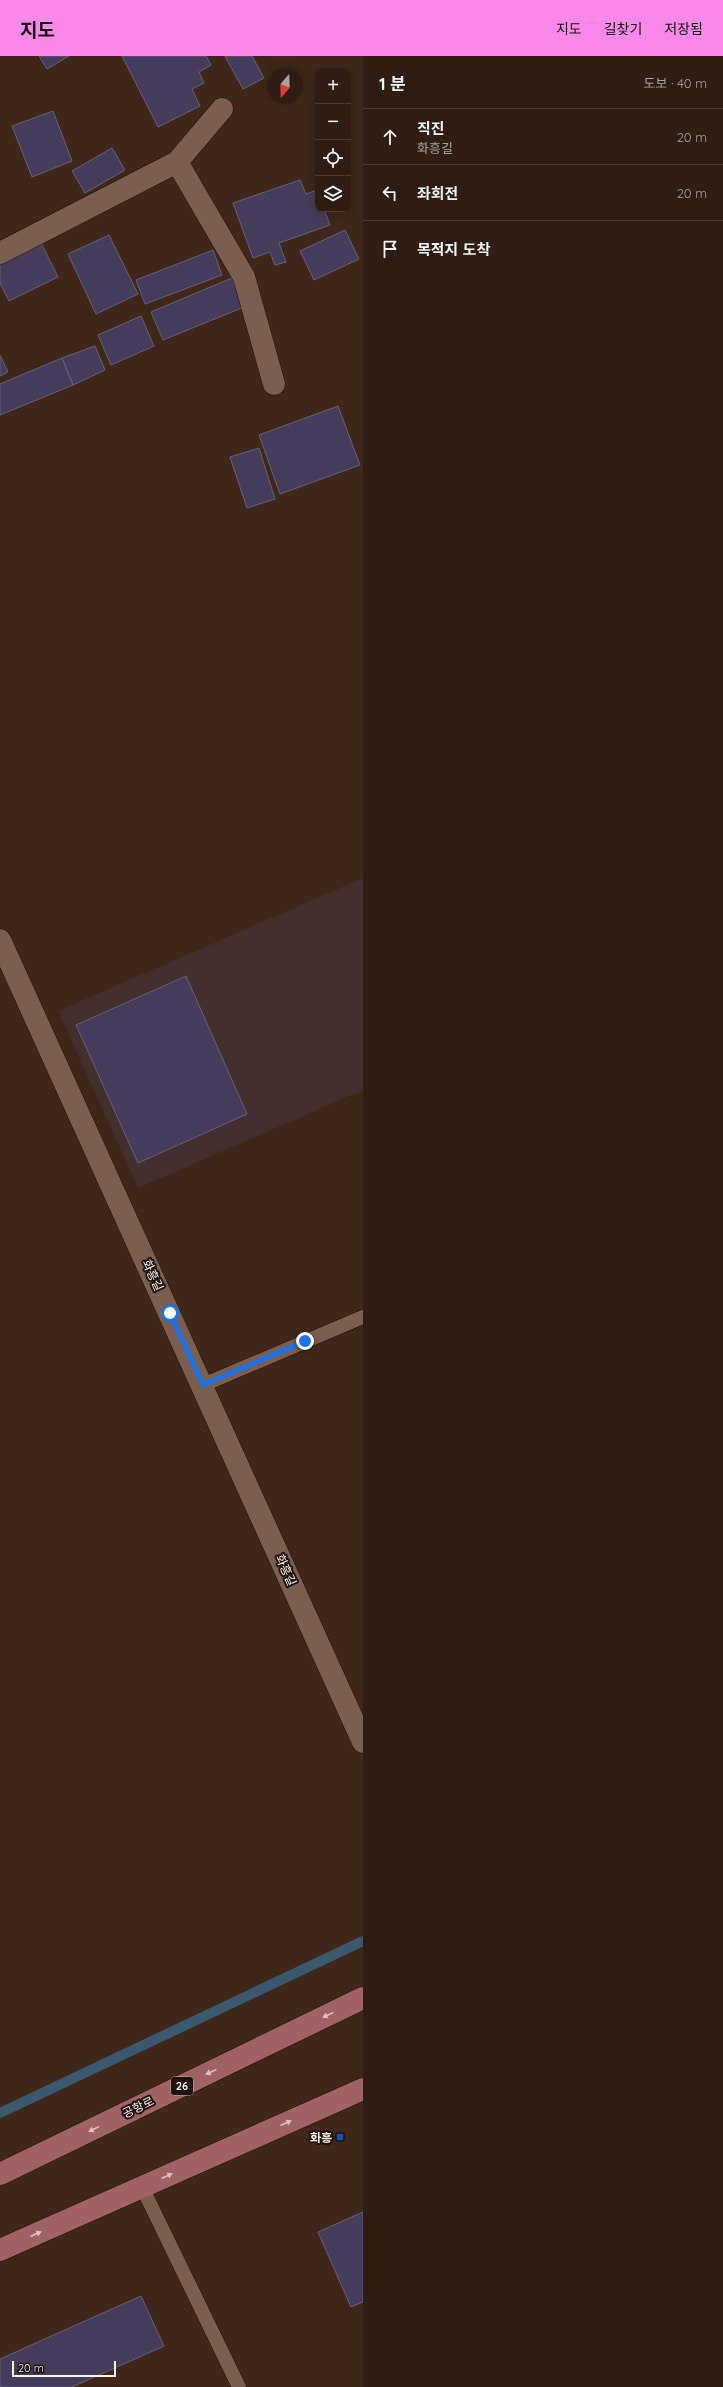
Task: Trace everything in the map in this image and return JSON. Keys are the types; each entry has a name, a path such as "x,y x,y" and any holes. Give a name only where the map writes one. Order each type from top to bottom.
{"main road":[{"name":"공항로","path":"0,2174 363,1998"},
{"path":"0,2250 363,2089"}],"street":[{"path":"0,253 177,162 222,109"},
{"path":"177,162 244,277 274,384"},
{"name":"화흥길","path":"0,940 203,1385 363,1742"}],"lane":[{"path":"203,1385 363,1316"},
{"path":"142,2187 239,2387"}],"shaded area":[{"path":"363,878 363,1090 138,1188 58,1011"}],"building":[{"path":"39,56 69,56 47,69"},
{"path":"122,56 206,56 211,65 199,72 204,83 192,89 200,106 158,127"},
{"path":"225,56 252,56 264,78 243,89"},
{"path":"53,111 72,161 32,177 12,126"},
{"path":"112,148 125,170 85,193 72,171"},
{"path":"300,180 306,194 315,191 315,212 325,212 330,225 279,243 286,262 275,265 270,252 253,258 233,203"},
{"path":"345,230 359,259 314,280 300,251"},
{"path":"109,235 138,294 96,314 68,254"},
{"path":"41,243 58,277 9,301 0,283 0,264"},
{"path":"213,250 222,275 145,304 136,280"},
{"path":"232,278 244,307 163,340 151,312"},
{"path":"141,316 154,346 111,365 98,335"},
{"path":"95,346 105,370 73,385 62,358"},
{"path":"0,355 8,372 0,376"},
{"path":"62,358 73,385 0,415 0,384"},
{"path":"338,406 360,465 280,494 259,435"},
{"path":"259,448 275,499 247,508 230,457"},
{"path":"186,976 247,1114 138,1163 76,1025"},
{"path":"363,2212 363,2302 351,2307 318,2232"},
{"path":"141,2296 164,2346 72,2387 0,2387 0,2359"}],"waterway":[{"path":"0,2113 363,1941"}],"place":[{"name":"화흥","path":"340,2137"}],"route":[{"path":"170,1313 203,1385 305,1341"}]}
